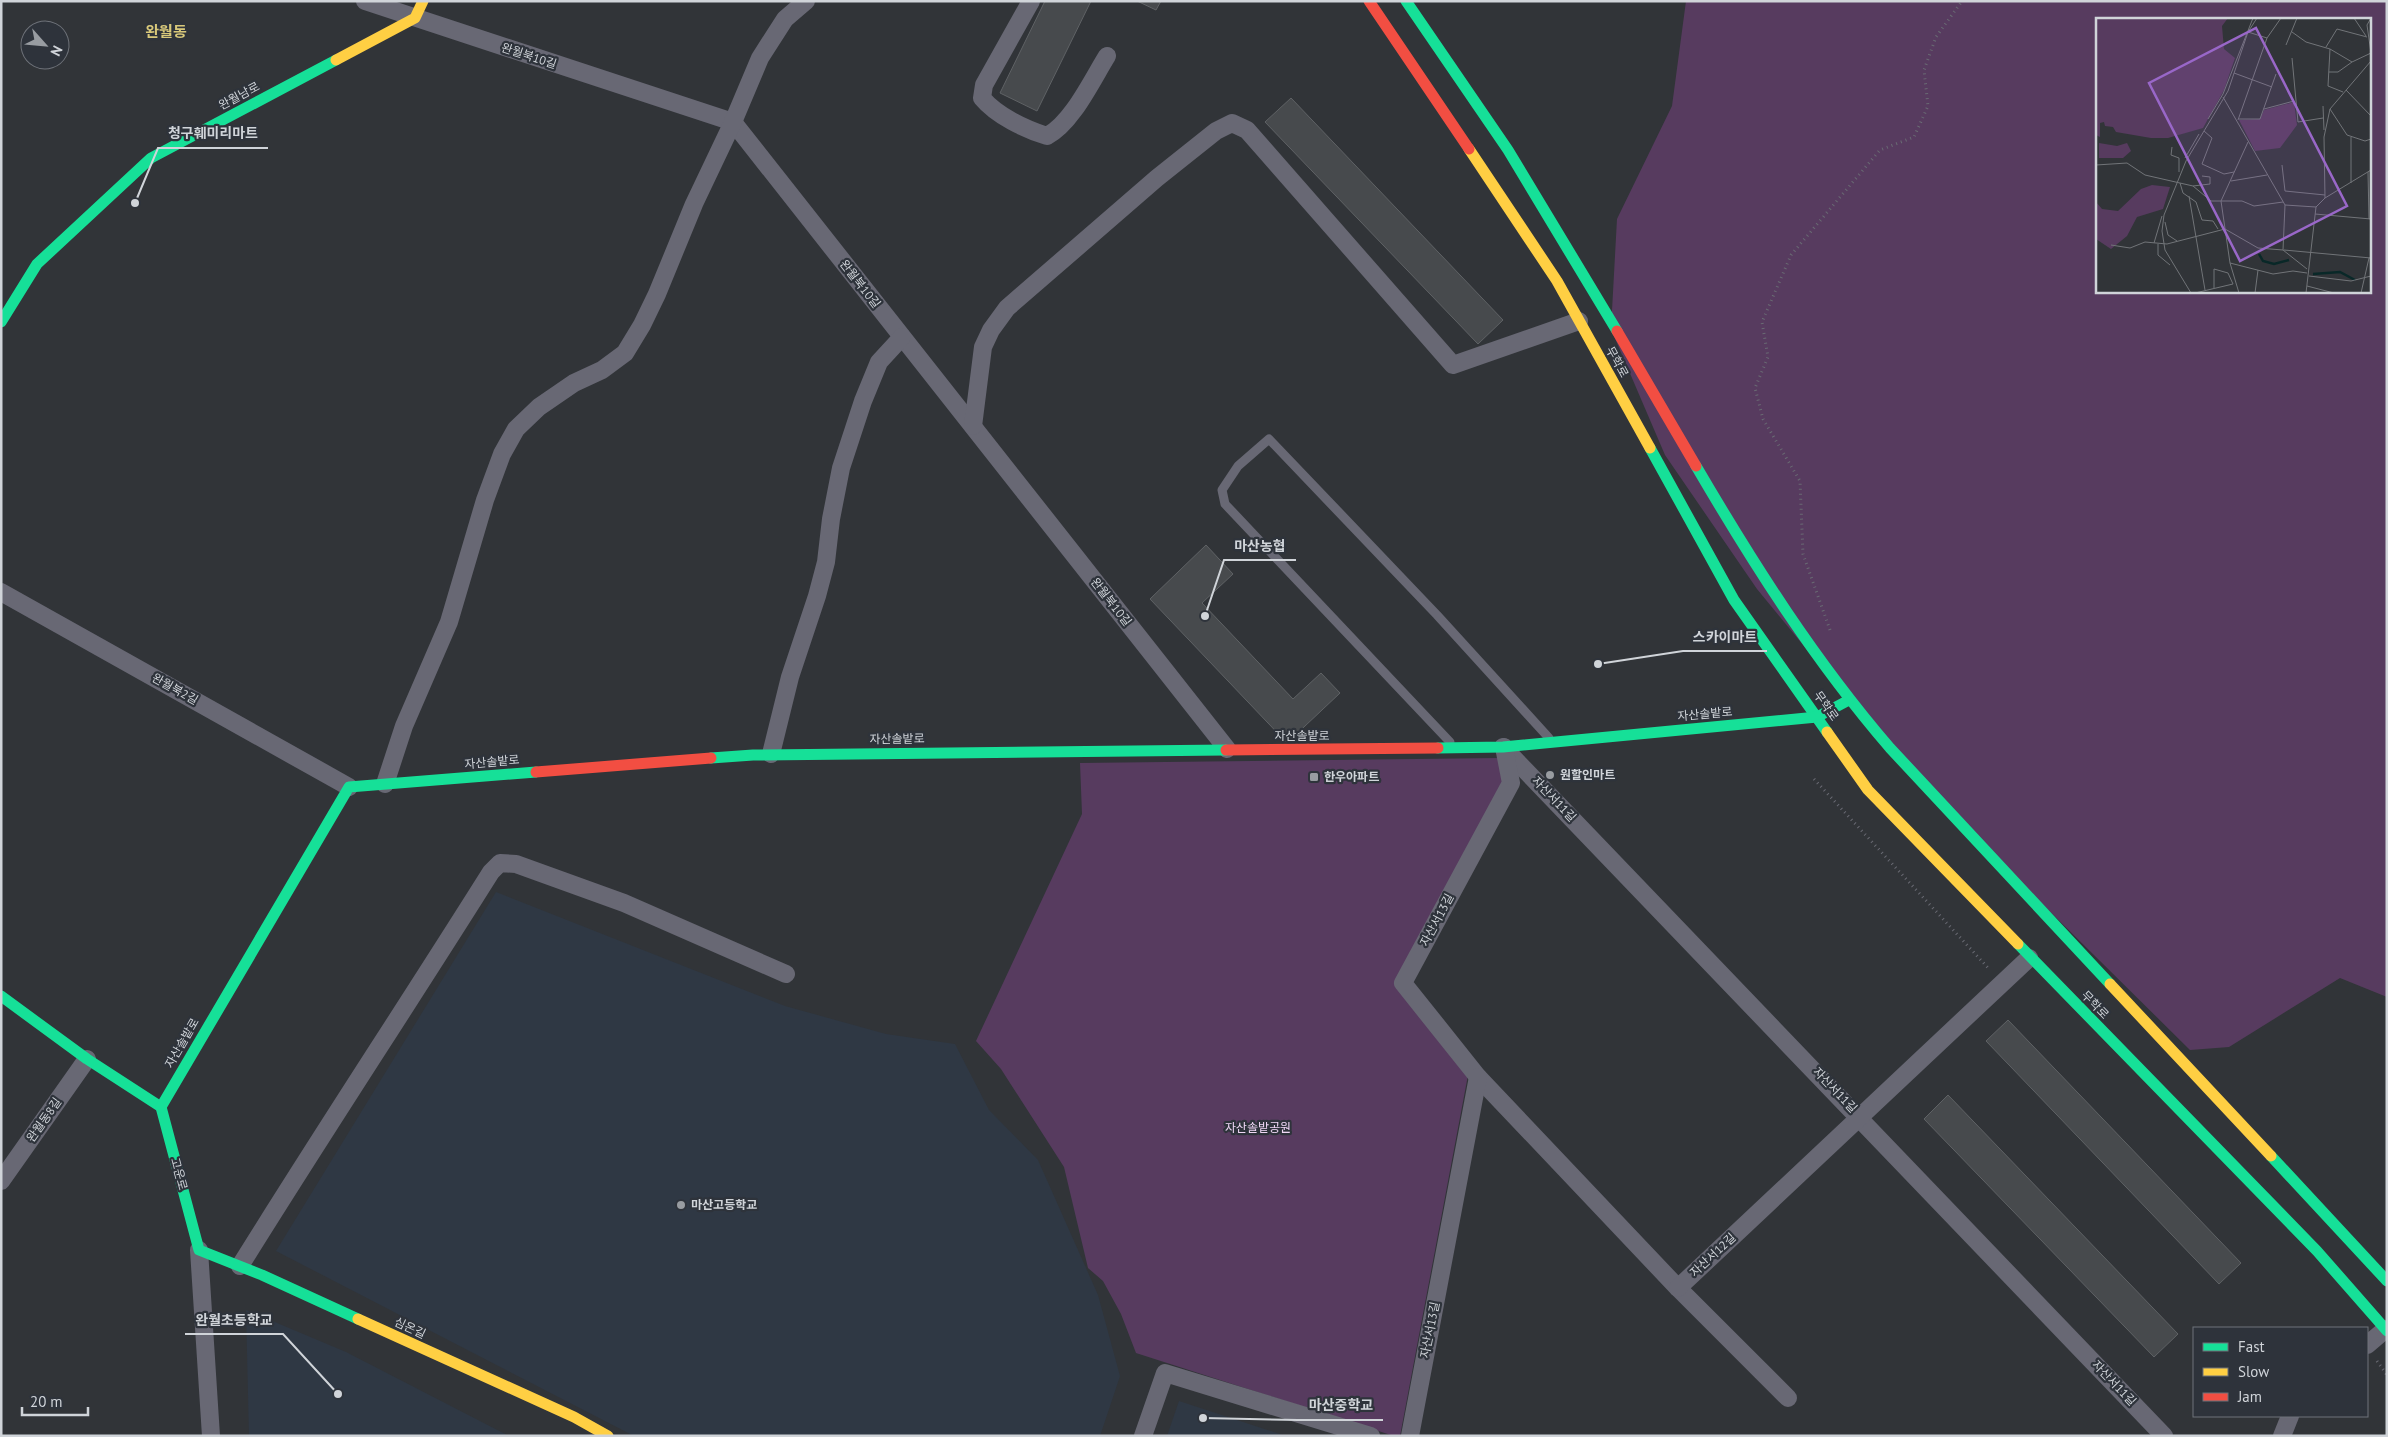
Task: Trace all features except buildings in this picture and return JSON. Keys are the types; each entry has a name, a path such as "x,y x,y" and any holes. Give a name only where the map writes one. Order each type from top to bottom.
{"main road":[{"path":"414,18 423,1"},
{"name":"무학로","path":"1368,1 1557,281 1734,600 1868,790 2029,958 2317,1251 2386,1330"},
{"name":"무학로","path":"1406,1 1469,89 1544,205 1710,490 1783,611 1849,700 1890,748 2387,1281"},
{"name":"완월남로","path":"1,322 37,264 151,158 414,18"},
{"path":"1817,717 1849,700"},
{"name":"자산솔밭로","path":"161,1107 349,787 771,754 1503,747 1817,717"},
{"path":"1,996 86,1059 161,1107"},
{"name":"고운로","path":"161,1107 198,1250"},
{"name":"심온길","path":"198,1250 240,1266 574,1418 608,1436"}],"street":[{"name":"완월북10길","path":"365,1 733,122 1227,750"},
{"path":"385,784 404,726 449,622 485,500 502,454 516,429 539,406 574,383 602,370 625,353 642,325 657,294 694,204 733,122 760,58 771,38 785,19 806,1"},
{"path":"1031,1 984,85 982,98 990,108 1033,132 1047,136 1057,131 1073,111 1107,56"},
{"path":"972,426 983,348 992,330 1007,308 1157,178 1216,131 1232,124 1248,130 1454,365 1579,321"},
{"path":"771,754 790,677 817,596 826,562 831,519 841,468 862,401 879,362 902,337"},
{"name":"완월북2길","path":"1,592 349,787"},
{"name":"자산서13길","path":"1503,747 1511,783 1402,983 1478,1077 1678,1288"},
{"name":"자산서11길","path":"1503,747 1860,1116 2164,1436"},
{"path":"240,1266 336,1110 491,872 500,863 516,864 624,903 786,974"},
{"name":"자산서12길","path":"1678,1288 2029,958"},
{"name":"완월동8길","path":"1,1181 86,1059"},
{"name":"자산서13길","path":"1410,1436 1478,1077"},
{"name":"고운로","path":"198,1250 211,1436"},
{"path":"1678,1288 1788,1398"},
{"path":"2368,1344 2386,1330"},
{"path":"1143,1436 1165,1373 1371,1436"},
{"path":"2282,1436 2290,1417"}],"lane":[{"path":"1455,748 1226,504 1222,490 1238,466 1269,439 1437,615 1552,742"}],"path":[{"path":"1832,637 1803,554 1800,481 1762,419 1755,388 1768,357 1762,322 1791,254 1880,150 1914,138 1928,106 1924,70 1936,37 1962,1"},
{"path":"1814,779 2002,983"}],"shaded area":[{"name":"마산고등학교","path":"496,892 785,1006 886,1034 955,1044 989,1110 1038,1160 1098,1295 1120,1376 1100,1436 634,1436 276,1251"},
{"path":"246,1310 346,1352 509,1436 249,1436"},
{"path":"1179,1401 1286,1436 1167,1436"}],"green space":[{"path":"1686,1 2387,1 2387,997 2340,978 2229,1047 2190,1050 1899,762 1757,589 1665,455 1611,329 1617,219 1672,106"},
{"name":"자산솔밭공원","path":"1499,758 1504,782 1395,984 1468,1075 1400,1436 1394,1436 1136,1353 1121,1314 1103,1281 1088,1268 1064,1167 1001,1069 976,1041 1082,814 1080,763"}],"traffic: fast":[{"path":"1406,1 1508,150 1617,331"},
{"path":"1,322 37,264 151,158 336,60"},
{"path":"1650,448 1734,600 1827,732"},
{"path":"1696,466 1740,540 1787,612 1836,681 1863,715 1890,748 2110,984"},
{"path":"1438,748 1503,747 1817,717 1849,700"},
{"path":"711,758 753,755 1226,750"},
{"path":"161,1107 349,787 536,772"},
{"path":"2018,944 2317,1251 2387,1331"},
{"path":"1,996 87,1059 161,1107 199,1250 262,1275 358,1319"},
{"path":"2271,1156 2387,1281"}],"traffic: slow":[{"path":"336,60 415,18 423,1"},
{"path":"1469,149 1557,281 1650,448"},
{"path":"1827,732 1868,790 2018,944"},
{"path":"2110,984 2271,1156"},
{"path":"358,1319 574,1417 608,1436"}],"traffic: jam":[{"path":"1369,1 1469,149"},
{"path":"1617,331 1696,466"},
{"path":"1226,750 1438,748"},
{"path":"536,772 711,758"}],"place":[{"name":"청구훼미리마트","path":"135,203"},
{"name":"마산농협","path":"1205,616"},
{"name":"스카이마트","path":"1598,664"},
{"name":"원할인마트","path":"1550,775"},
{"name":"한우아파트","path":"1314,777"},
{"name":"마산고등학교","path":"681,1205"},
{"name":"완월초등학교","path":"338,1394"},
{"name":"마산중학교","path":"1203,1418"}],"district":[{"name":"완월동","path":"166,32"}]}
